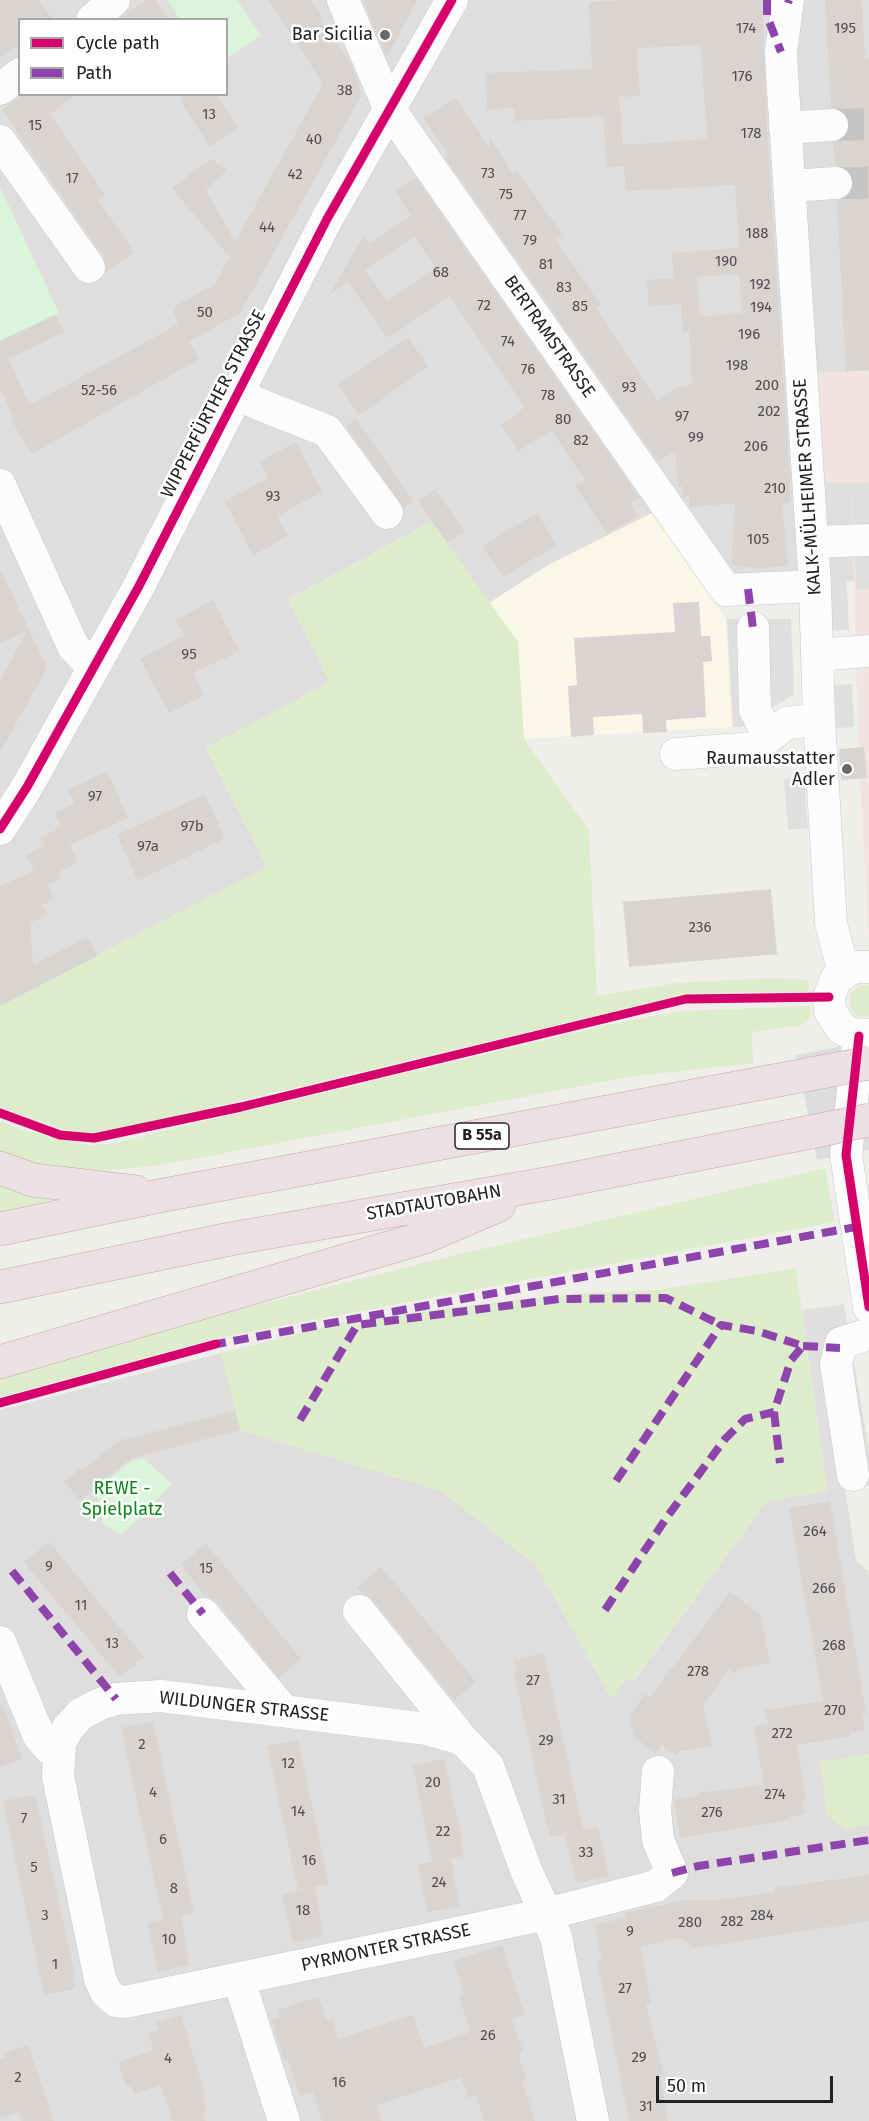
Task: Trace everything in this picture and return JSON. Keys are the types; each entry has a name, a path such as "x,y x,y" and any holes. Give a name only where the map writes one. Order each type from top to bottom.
{"highway":[{"name":"B 55a","path":"0,1229 164,1195 800,1076 866,1045"},
{"name":"STADTAUTOBAHN","path":"0,1287 230,1239 551,1183 869,1120"},
{"path":"0,1168 33,1180 164,1195"},
{"path":"0,1362 422,1238 551,1183"}],"street":[{"path":"74,0 86,18"},
{"path":"94,18 114,0"},
{"name":"BERTRAMSTRASSE","path":"343,0 390,110 726,590 815,585"},
{"name":"WIPPERFÜRTHER STRASSE","path":"3,826 139,586 327,219 452,0"},
{"name":"KALK-MÜLHEIMER STRASSE","path":"788,0 781,52 815,585 819,719 831,923 840,958 858,969"},
{"path":"0,89 18,76"},
{"path":"785,128 832,125"},
{"path":"0,141 89,267"},
{"path":"789,186 836,183"},
{"path":"238,393 256,403 327,431 387,513"},
{"path":"4,505 73,646 93,668"},
{"path":"812,542 869,540"},
{"path":"753,628 755,710 769,737"},
{"path":"817,655 869,651"},
{"path":"676,754 754,748 787,723 819,719"},
{"path":"858,969 836,979 831,989 830,1011 842,1029 866,1045 846,1155 869,1307"},
{"path":"853,1475 836,1364 841,1343 869,1334"},
{"path":"359,1611 462,1739 488,1766 526,1870 556,1937 593,2121"},
{"path":"203,1614 284,1711"},
{"path":"0,1642 39,1736 49,1748 60,1750"},
{"name":"WILDUNGER STRASSE","path":"239,1980 125,2002 116,2001 106,1992 100,1979 58,1776 60,1750 68,1728 81,1714 116,1699 162,1696 427,1730 462,1739"},
{"name":"PYRMONTER STRASSE","path":"239,1980 546,1914 656,1886 672,1873 658,1840 655,1810 658,1772"},
{"path":"239,1980 284,2121"}],"shaded area":[{"path":"0,0 869,0 869,371 813,373 852,483 854,581 706,590 652,513 550,564 489,603 431,522 289,599 330,682 206,748 267,867 0,1006"},
{"path":"467,0 485,0 477,16 458,16"},
{"path":"455,24 473,24 448,70 430,71"},
{"path":"331,247 338,251 315,295 308,291"},
{"path":"286,332 292,336 268,380 261,376"},
{"path":"227,366 235,370 217,406 209,403"},
{"path":"869,371 869,938 858,746 852,483 821,483 812,373"},
{"path":"195,457 121,597 100,600 176,459"},
{"path":"869,482 869,589 856,590 852,483"},
{"path":"824,486 841,486 843,519 826,520"},
{"path":"341,492 377,516 367,532 330,509"},
{"path":"652,513 726,619 732,727 524,739 518,642 489,603 550,564"},
{"path":"52,515 83,580 71,597 39,528"},
{"path":"26,562 56,626 45,645 16,581"},
{"path":"846,571 849,630 832,630 829,572"},
{"path":"727,619 791,619 794,694 742,727 733,727"},
{"path":"852,684 854,727 836,728 834,685"},
{"path":"804,777 808,828 788,830 784,779"},
{"path":"844,1304 869,1451 869,1485 827,1491 802,1310"},
{"path":"221,1353 241,1430 441,1491 537,1566 611,1698 627,1678 634,1681 767,1501 845,1488 856,1561 869,1572 869,2121 0,2121 0,1410"},
{"path":"212,1356 226,1411 108,1441 55,1485 71,1505 0,1569 0,1412"},
{"path":"0,1596 69,1679 46,1698 40,1722 23,1744 0,1682"},
{"path":"198,1615 255,1687 233,1686 186,1625"},
{"path":"356,1615 438,1716 414,1714 344,1625"}],"green space":[{"path":"171,0 237,0 261,35 228,58 228,18 179,18 168,2"},
{"path":"0,187 59,313 0,341"},
{"path":"432,522 518,642 524,739 589,830 597,996 678,983 771,978 809,980 808,992 691,993 109,1132 91,1134 65,1130 0,1107 0,1006 267,867 206,748 330,682 288,600"},
{"path":"860,985 869,985 869,1017 855,1015 850,1009 850,994"},
{"path":"810,1006 811,1017 803,1025 752,1032 753,1063 629,1077 156,1166 95,1171 63,1170 14,1159 0,1151 0,1121 23,1130 87,1145 109,1144 612,1024 681,1011"},
{"path":"825,1168 835,1222 217,1338 0,1397 0,1378 168,1328 427,1262"},
{"path":"0,1186 53,1198 53,1203 0,1214"},
{"path":"796,1268 827,1491 767,1501 633,1681 627,1679 611,1698 537,1566 441,1491 241,1430 221,1353 337,1324 445,1308 584,1293 658,1290"},
{"name":"REWE - Spielplatz","path":"143,1458 172,1484 122,1535 103,1524 96,1490 131,1461"},
{"path":"869,1754 869,1825 846,1829 827,1816 820,1762"}],"pier":[{"path":"869,1041 869,1150 817,1160 796,1055"}],"building":[{"path":"0,0 38,0 52,18 18,18 18,45 0,58"},
{"path":"147,0 155,0 167,18 122,18"},
{"path":"269,0 311,0 323,18 320,21 350,62 361,90 360,97 240,313 189,342 199,359 32,454 10,418 13,416 0,388 0,341 55,315 64,332 8,359 30,405 179,324 174,314 174,307 215,284 230,257 172,188 211,159 227,170 206,190 235,242 323,84"},
{"path":"363,0 417,0 387,57"},
{"path":"762,0 767,129 790,479 790,503 782,503 788,566 758,568 731,565 735,503 690,507 689,496 683,497 683,486 678,487 675,451 658,461 445,157 449,155 423,118 456,98 489,147 489,137 513,174 517,171 562,234 555,239 601,305 596,308 658,401 677,387 692,385 689,331 682,332 681,304 649,306 647,280 674,278 672,253 739,248 735,185 626,191 624,166 607,167 603,116 514,121 514,108 487,109 486,73 592,69 589,2","holes":["701,45 707,139 623,145 619,97 640,96 637,48","739,274 742,313 700,317 697,277"]},
{"path":"825,0 862,0 865,59 869,59 869,370 846,371 837,201 846,198 852,191 854,182 851,173 835,165 833,143 842,140 850,124 847,115 831,107"},
{"path":"21,96 74,96 50,114 105,195 98,200 134,252 106,272 104,257 2,110"},
{"path":"180,96 217,96 238,128 210,147 181,102 183,101"},
{"path":"416,178 640,498 630,504 637,517 607,533 575,486 585,480 551,430 519,451 501,425 525,407 450,296 388,338 348,282 330,294 364,235 370,244 411,216 396,192","holes":["414,236 436,268 387,301 365,270"]},
{"path":"408,337 428,366 359,415 338,384"},
{"path":"356,419 413,501 404,508 346,426"},
{"path":"296,442 322,492 277,516 288,536 253,555 225,501 269,478 260,461"},
{"path":"435,489 464,531 448,543 418,501"},
{"path":"537,513 557,545 503,577 482,546"},
{"path":"0,569 47,668 0,752 0,681 27,631 0,643"},
{"path":"213,600 239,651 193,673 204,695 169,713 140,659 184,636 176,620"},
{"path":"699,602 701,636 710,636 712,661 703,662 706,717 666,720 667,732 643,733 642,714 593,717 594,735 571,737 568,686 577,685 574,638 675,632 673,603"},
{"path":"864,747 867,778 841,780 839,749"},
{"path":"107,771 128,818 70,845 78,862 58,872 61,878 47,885 54,899 42,905 47,915 30,923 33,965 88,937 97,956 0,1006 0,886 34,871 26,855 45,846 41,837 62,827 55,813 75,804 68,790"},
{"path":"205,794 225,838 138,881 117,835"},
{"path":"771,889 777,954 629,967 623,902"},
{"path":"235,1411 240,1430 131,1458 80,1500 64,1481 80,1469 82,1471 119,1441"},
{"path":"830,1501 866,1714 862,1715 865,1730 850,1732 850,1736 797,1745 806,1798 802,1799 805,1814 789,1817 790,1820 680,1838 674,1800 698,1796 697,1793 764,1785 754,1726 768,1724 765,1710 823,1701 789,1508"},
{"path":"49,1542 144,1657 120,1677 24,1562"},
{"path":"206,1544 301,1659 279,1678 217,1602 203,1594 181,1564"},
{"path":"381,1567 476,1682 454,1700 373,1600 356,1588"},
{"path":"730,1592 760,1614 770,1663 738,1669 735,1674 729,1669 703,1705 712,1746 680,1751 676,1755 662,1745 656,1753 634,1737 630,1716 645,1694 650,1697"},
{"path":"544,1653 583,1830 598,1827 609,1876 577,1883 565,1834 551,1837 547,1826 514,1672 517,1671 514,1660"},
{"path":"0,1705 3,1705 22,1759 0,1767"},
{"path":"153,1721 194,1913 181,1916 189,1965 158,1972 148,1923 163,1919 121,1728"},
{"path":"298,1740 329,1884 315,1887 323,1936 293,1943 282,1894 314,1887 298,1890 267,1746"},
{"path":"444,1759 463,1843 461,1843 464,1856 451,1858 459,1906 427,1912 418,1865 432,1862 413,1765"},
{"path":"35,1795 75,1975 72,1976 75,1989 44,1995 3,1801"},
{"path":"869,1875 869,1921 694,1948 680,1938 641,1946 651,2004 646,2005 664,2074 660,2074 668,2121 629,2121 597,1962 602,1961 595,1924 626,1918 625,1913 685,1900 719,1900 775,1892 774,1888"},
{"path":"502,1945 525,2015 512,2019 523,2052 518,2054 526,2079 522,2080 535,2121 484,2121 476,2095 468,2098 461,2077 376,2105 381,2121 322,2121 313,2092 300,2096 288,2060 285,2062 272,2020 280,2018 278,2010 319,1997 326,2020 332,2018 338,2039 413,2015 424,2048 470,2032 459,1997 464,1995 454,1961"},
{"path":"181,2015 205,2094 202,2095 207,2111 203,2113 206,2121 173,2121 161,2085 134,2094 132,2086 127,2087 118,2062 154,2050 148,2033 158,2030 156,2023"},
{"path":"28,2045 54,2121 22,2121 19,2112 0,2118 0,2059 6,2057 4,2053"}],"tunnel":[{"path":"832,125 869,124"},
{"path":"836,183 869,183"}],"marked path":[{"path":"767,0 767,16 781,52"},
{"path":"748,589 753,628"},
{"path":"211,1345 856,1227"},
{"path":"300,1420 357,1325 559,1299 666,1298 721,1325"},
{"path":"605,1610 667,1517 725,1439 745,1419 774,1412 791,1360 803,1346 757,1331 721,1325 612,1487"},
{"path":"803,1346 840,1348"},
{"path":"774,1412 780,1463"},
{"path":"12,1571 116,1699"},
{"path":"170,1573 203,1614"},
{"path":"672,1873 698,1866 869,1840"}],"cycle path":[{"path":"0,829 27,787 139,586 327,219 452,0"},
{"path":"0,1113 60,1135 94,1138 241,1107 686,999 829,997"},
{"path":"859,1036 846,1155 869,1307"},
{"path":"0,1403 216,1344"}],"place":[{"name":"Bar Sicilia","path":"385,35"},
{"name":"Raumausstatter Adler","path":"847,769"}]}
